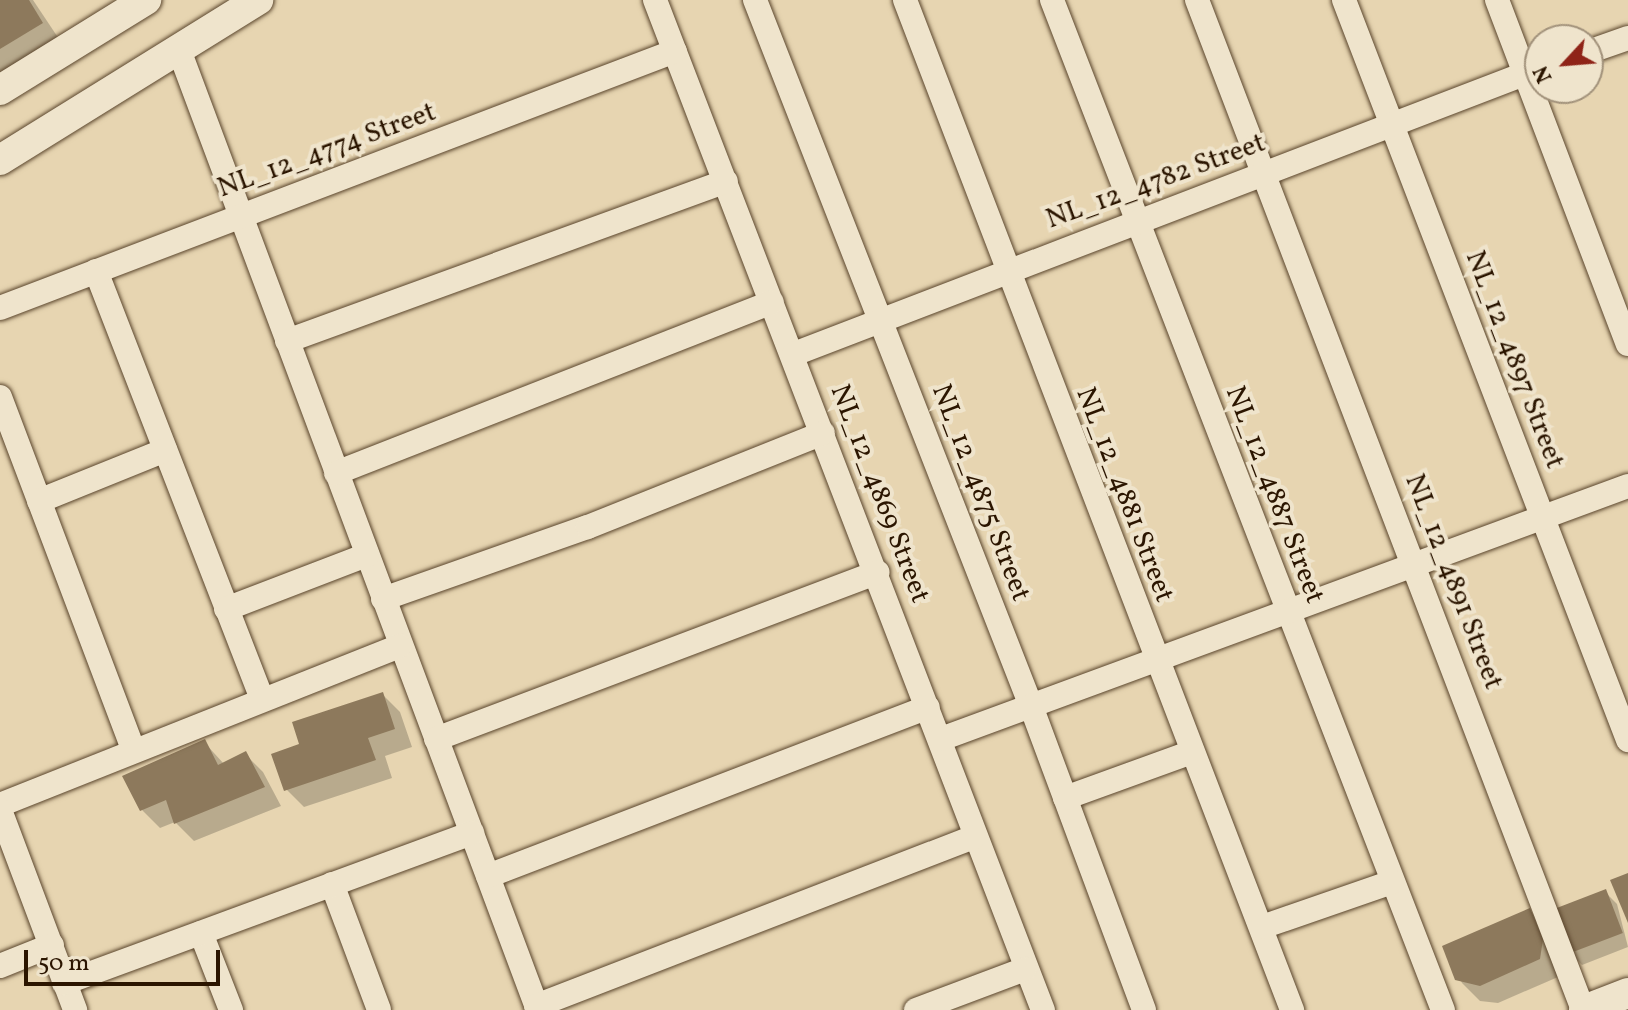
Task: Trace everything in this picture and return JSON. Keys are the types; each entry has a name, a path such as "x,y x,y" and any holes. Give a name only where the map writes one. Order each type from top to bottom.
{"street":[{"path":"0,90 146,0"},
{"path":"0,160 258,0"},
{"name":"NL_12_4869 Street","path":"655,0 794,354 941,739 974,837 1043,1010"},
{"name":"NL_12_4875 Street","path":"755,0 1031,706 1144,1010"},
{"name":"NL_12_4881 Street","path":"905,0 1005,269 1262,927 1290,1009"},
{"name":"NL_12_4887 Street","path":"1052,0 1443,1010"},
{"name":"NL_12_4891 Street","path":"1197,0 1584,1010"},
{"name":"NL_12_4897 Street","path":"1344,0 1628,740"},
{"path":"1497,0 1524,55"},
{"path":"1604,46 1628,38"},
{"path":"179,50 399,646 537,1008 974,837"},
{"name":"NL_12_4774 Street","path":"0,308 675,51"},
{"name":"NL_12_4782 Street","path":"794,354 1005,269 1138,223 1524,74"},
{"path":"1544,104 1628,344"},
{"path":"287,341 726,181"},
{"path":"96,271 262,699"},
{"path":"336,473 772,302"},
{"path":"0,398 133,749"},
{"path":"383,599 588,527 823,433"},
{"path":"39,501 165,450"},
{"path":"941,739 1628,486"},
{"path":"226,609 367,555"},
{"path":"436,739 877,572"},
{"path":"75,1010 0,807 133,749 399,646"},
{"path":"488,876 928,707"},
{"path":"1065,798 1192,752"},
{"path":"64,983 472,833"},
{"path":"1262,927 1392,882"},
{"path":"332,884 379,1010"},
{"path":"201,933 231,1010"},
{"path":"0,966 52,945"},
{"path":"927,1008 1025,969"},
{"path":"1584,1010 1628,993"}],"building":[{"path":"0,0 29,0 43,23 0,49"},
{"path":"383,692 395,729 368,738 376,760 284,791 271,754 299,744 292,722"},
{"path":"205,739 218,765 246,751 265,787 174,824 166,800 140,811 122,776"},
{"path":"1628,873 1628,923 1610,880"},
{"path":"1606,889 1623,933 1568,954 1551,910"},
{"path":"1530,908 1543,939 1540,959 1480,986 1455,980 1442,946"}]}
